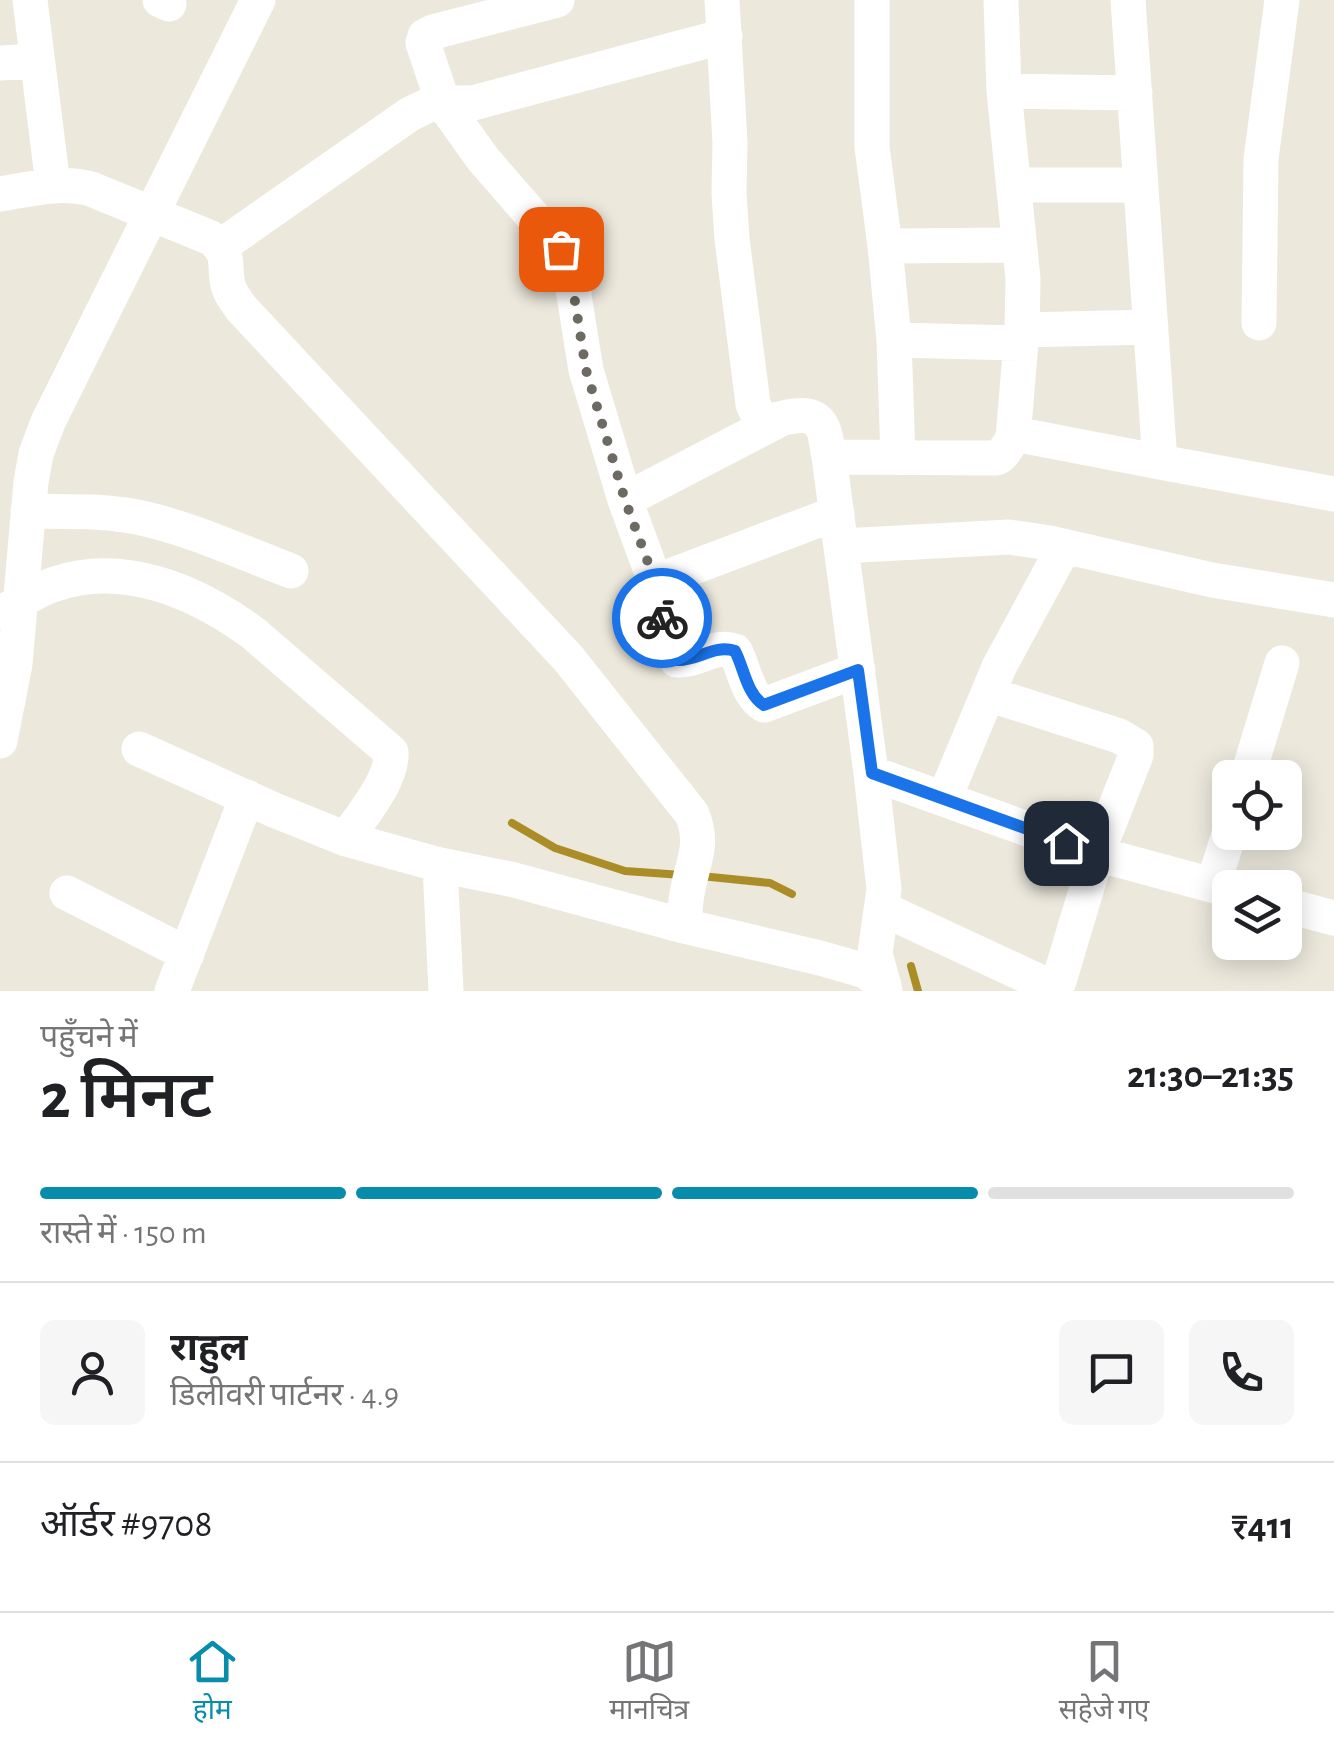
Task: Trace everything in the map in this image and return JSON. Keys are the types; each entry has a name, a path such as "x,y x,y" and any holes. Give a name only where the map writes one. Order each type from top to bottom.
{"street":[{"path":"30,0 53,185"},
{"path":"0,741 15,664 10,608 36,454 48,422 258,0"},
{"path":"557,0 432,32 425,36 424,53 443,103 483,159 561,249 572,283 586,370 625,500 653,576 671,652 677,660 686,660 719,648 735,651 752,694 764,705 858,670"},
{"path":"139,750 346,839 440,865 510,879 865,971 882,952 884,889 872,773 822,425 801,415 766,422 753,404 732,240 722,0"},
{"path":"872,0 872,147 894,340 898,457"},
{"path":"829,456 997,458 1012,438 1022,337 1023,278 1004,91 1001,0"},
{"path":"1128,0 1160,462"},
{"path":"1259,324 1261,159 1282,0"},
{"path":"221,246 410,114 432,103 474,103 725,36"},
{"path":"0,63 36,61"},
{"path":"1004,91 1135,93"},
{"path":"0,194 72,184 211,238 221,246 226,258 226,280 241,308 568,658 692,814 698,828 684,926"},
{"path":"1014,185 1141,185"},
{"path":"886,246 1019,245"},
{"path":"894,340 1022,337 1151,327"},
{"path":"625,500 779,420"},
{"path":"1012,438 1020,434 1334,494"},
{"path":"28,511 93,512 139,518 192,532 291,571"},
{"path":"653,576 663,578 839,530 1030,539 1212,580 1334,600"},
{"path":"944,800 1012,642 1064,547"},
{"path":"10,608 63,582 106,574 188,594 229,616 391,752 392,764 386,778 346,839"},
{"path":"1253,760 1282,664"},
{"path":"882,952 1051,987 1059,980 1097,854 1136,746 1120,736 988,694"},
{"path":"872,773 1097,854 1212,885"},
{"path":"172,991 247,798"},
{"path":"440,865 446,991"},
{"path":"66,893 187,954"},
{"path":"1302,910 1334,918"}],"waterway":[{"path":"512,823 555,848 625,871 682,875"},
{"path":"701,876 770,883 792,894"},
{"path":"911,966 918,991"}],"way so far":[{"path":"561,249 572,283 586,370 625,500 653,576 662,618"}],"route":[{"path":"662,618 677,660 719,648 735,651 752,694 764,705 858,670 872,773 1066,843"}]}
